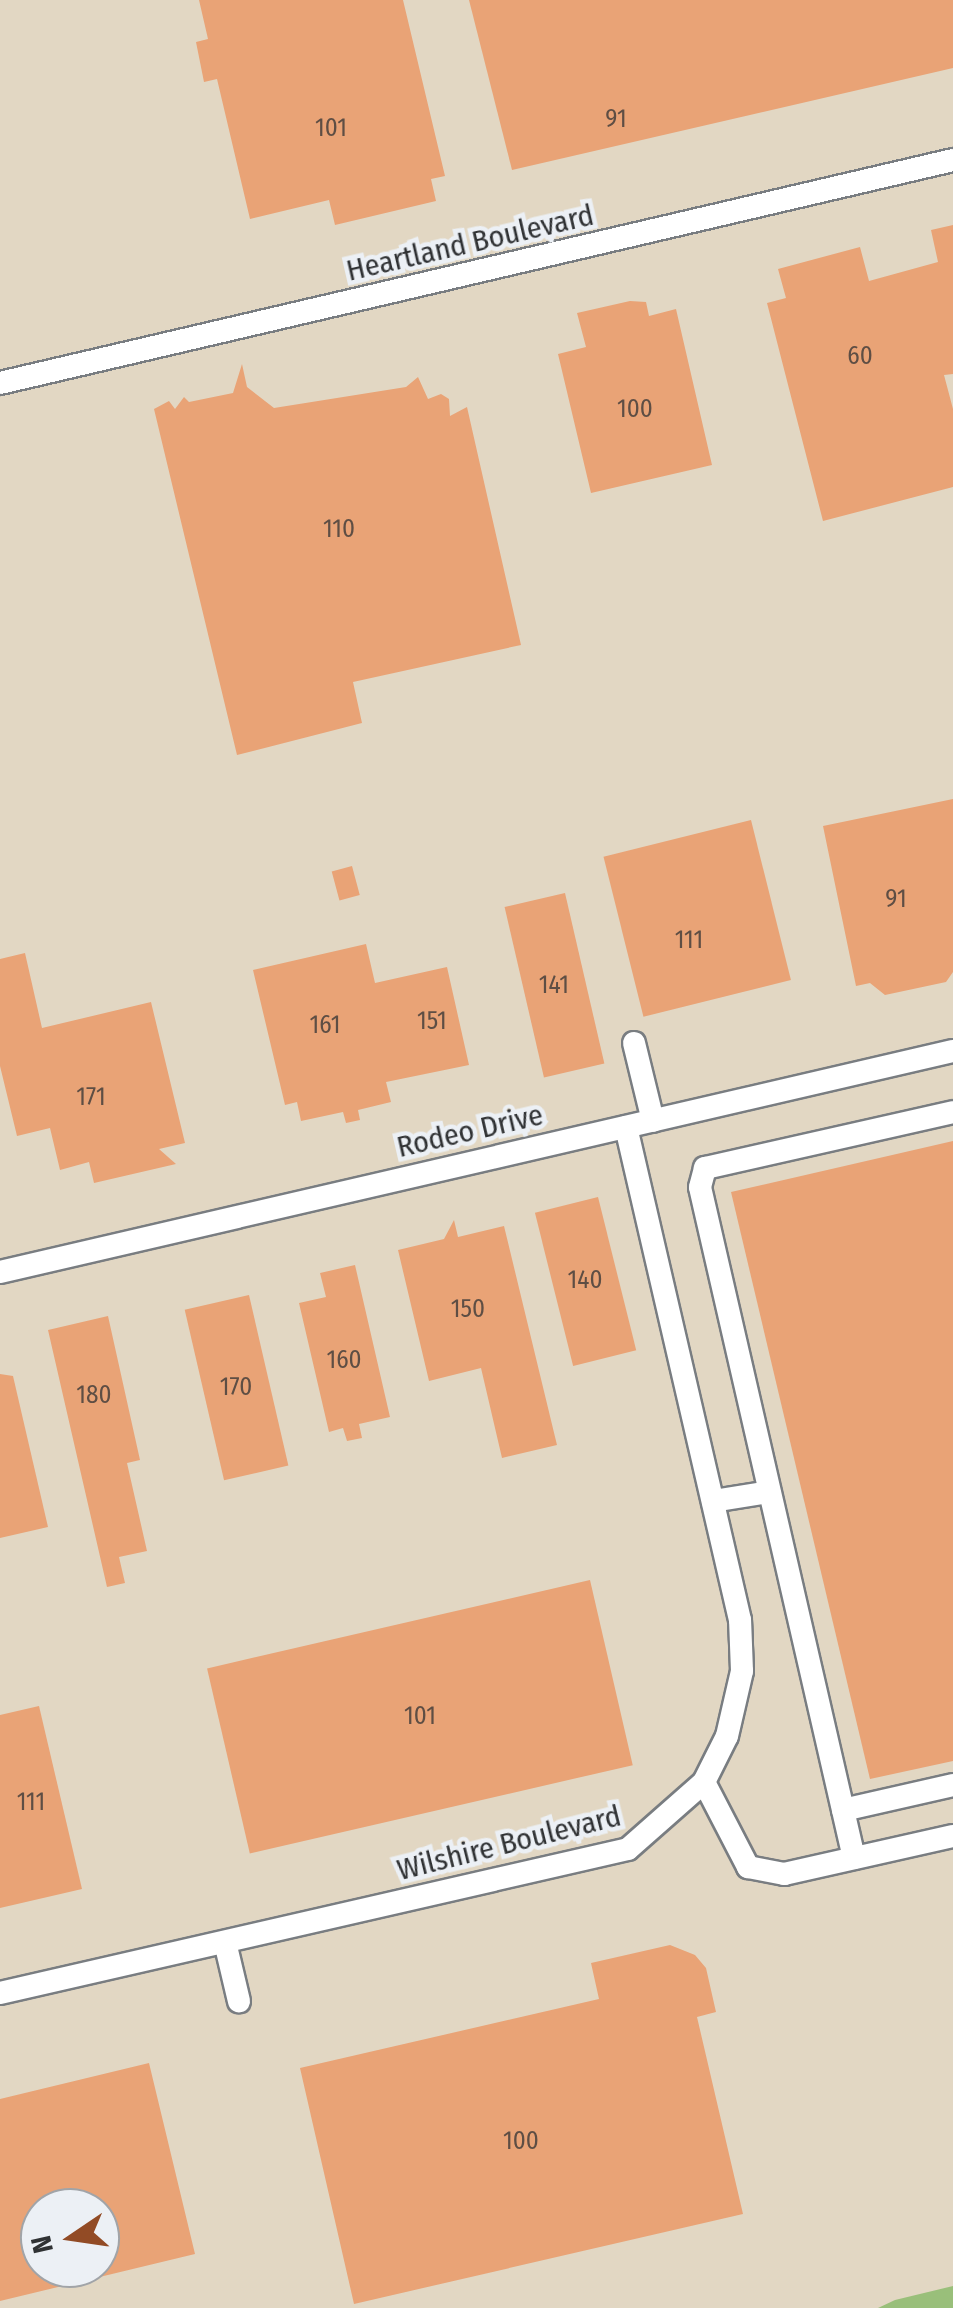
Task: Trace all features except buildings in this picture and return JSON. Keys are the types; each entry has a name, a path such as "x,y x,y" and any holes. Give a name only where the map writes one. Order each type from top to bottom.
{"street":[{"name":"Heartland Boulevard","path":"0,383 953,160"},
{"path":"634,1042 653,1121"},
{"name":"Rodeo Drive","path":"0,1272 953,1050"},
{"path":"854,1858 700,1187 706,1168 953,1112"},
{"name":"Wilshire Boulevard","path":"0,1993 628,1850 704,1782 727,1736 742,1671 740,1620 626,1127"},
{"path":"712,1501 769,1492"},
{"path":"704,1782 748,1867 784,1874 953,1836"},
{"path":"843,1810 953,1784"},
{"path":"224,1942 239,2001"}],"shaded area":[{"path":"0,0 953,0 953,2308 0,2308"}],"green space":[{"path":"953,2286 953,2308 878,2308 895,2300"}]}
